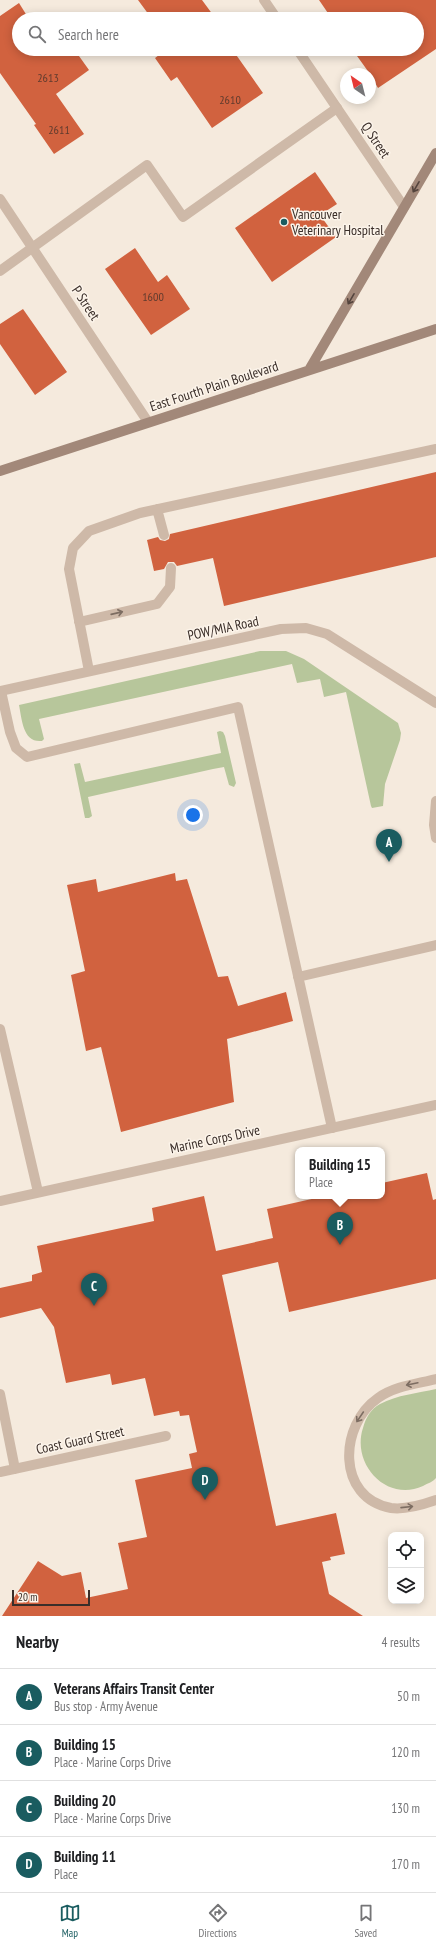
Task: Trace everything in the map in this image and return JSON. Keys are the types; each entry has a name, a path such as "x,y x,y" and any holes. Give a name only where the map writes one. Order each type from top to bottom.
{"main road":[{"path":"309,370 436,153"},
{"name":"East Fourth Plain Boulevard","path":"0,470 436,329"}],"street":[{"path":"264,0 272,12"},
{"name":"Q Street","path":"302,56 404,207"},
{"path":"0,271 147,166 183,217 337,108"},
{"name":"P Street","path":"0,199 148,422"},
{"path":"89,671 69,569 73,548 89,531 140,513 436,449"},
{"path":"157,509 164,536"},
{"path":"79,622 157,604 170,587 171,568"},
{"name":"POW/MIA Road","path":"0,691 281,629 306,628 327,634 436,703"},
{"path":"0,691 16,748 27,757 238,707 332,1128"},
{"path":"436,801 434,826 436,838"},
{"path":"298,977 436,945"},
{"path":"0,1029 38,1192"},
{"name":"Marine Corps Drive","path":"0,1201 436,1105"},
{"path":"436,1379 389,1391 369,1404 356,1423 349,1445 348,1457 354,1480 362,1492 374,1501 392,1508 402,1508 423,1505 436,1500"},
{"path":"0,1394 15,1469"},
{"name":"Coast Guard Street","path":"0,1472 166,1436"}],"green space":[{"path":"260,651 286,651 304,659 398,723 401,733 400,740 385,784 383,806 372,808 371,806 346,692 324,697 320,679 297,683 292,664 39,719 44,739 42,741 36,741 31,738 24,729 19,705"},
{"path":"217,732 223,732 225,736 236,783 234,787 229,785 224,767 213,769 88,797 92,816 85,818 74,764 80,763 85,782 221,753"},
{"path":"436,1389 436,1478 423,1486 410,1490 397,1489 385,1485 375,1477 367,1467 362,1455 361,1442 363,1428 367,1417 374,1408 387,1401 400,1396"}],"building":[{"path":"138,0 202,0 211,12 147,12"},
{"path":"319,0 436,0 436,49 378,88 376,84 376,68 366,68 357,56 424,56 424,12 327,12"},
{"path":"19,3 25,12 12,12 12,56 79,56 89,70 56,94 84,134 54,154 34,125 36,124 0,73 0,16"},
{"path":"158,56 237,56 263,93 212,128 177,77 171,81 155,58"},
{"name":"Vancouver Veterinary Hospital","path":"315,172 337,204 320,215 336,237 272,282 235,228"},
{"path":"135,248 158,282 167,275 190,309 151,335 105,269"},
{"path":"23,309 67,372 35,395 0,344 0,324"},
{"path":"436,472 436,557 224,606 213,558 177,566 174,562 168,562 164,569 154,571 147,540 158,537 160,540 165,541 169,539 170,534"},
{"path":"175,873 176,881 187,879 218,977 228,976 238,1006 286,992 293,1021 227,1039 234,1102 121,1132 101,1047 86,1051 71,975 85,971 67,885 96,879 98,892"},
{"path":"427,1173 433,1200 436,1199 436,1279 289,1312 278,1262 222,1275 276,1526 336,1513 345,1554 330,1557 331,1560 322,1562 329,1594 363,1616 2,1616 38,1561 62,1576 81,1572 86,1598 128,1589 118,1543 147,1537 135,1480 192,1468 189,1454 197,1452 189,1415 180,1416 179,1411 154,1416 145,1378 112,1385 110,1374 66,1383 54,1327 41,1308 0,1318 0,1288 32,1281 32,1275 42,1272 37,1246 154,1221 152,1208 204,1196 216,1251 273,1238 267,1209 312,1199 385,1199 385,1182"}],"place":[{"name":"Vancouver Veterinary Hospital","path":"284,222"},
{"name":"Veterans Affairs Transit Center","path":"389,862"},
{"name":"Building 15","path":"340,1245"},
{"name":"Building 20","path":"94,1306"},
{"name":"Building 11","path":"205,1500"}]}
